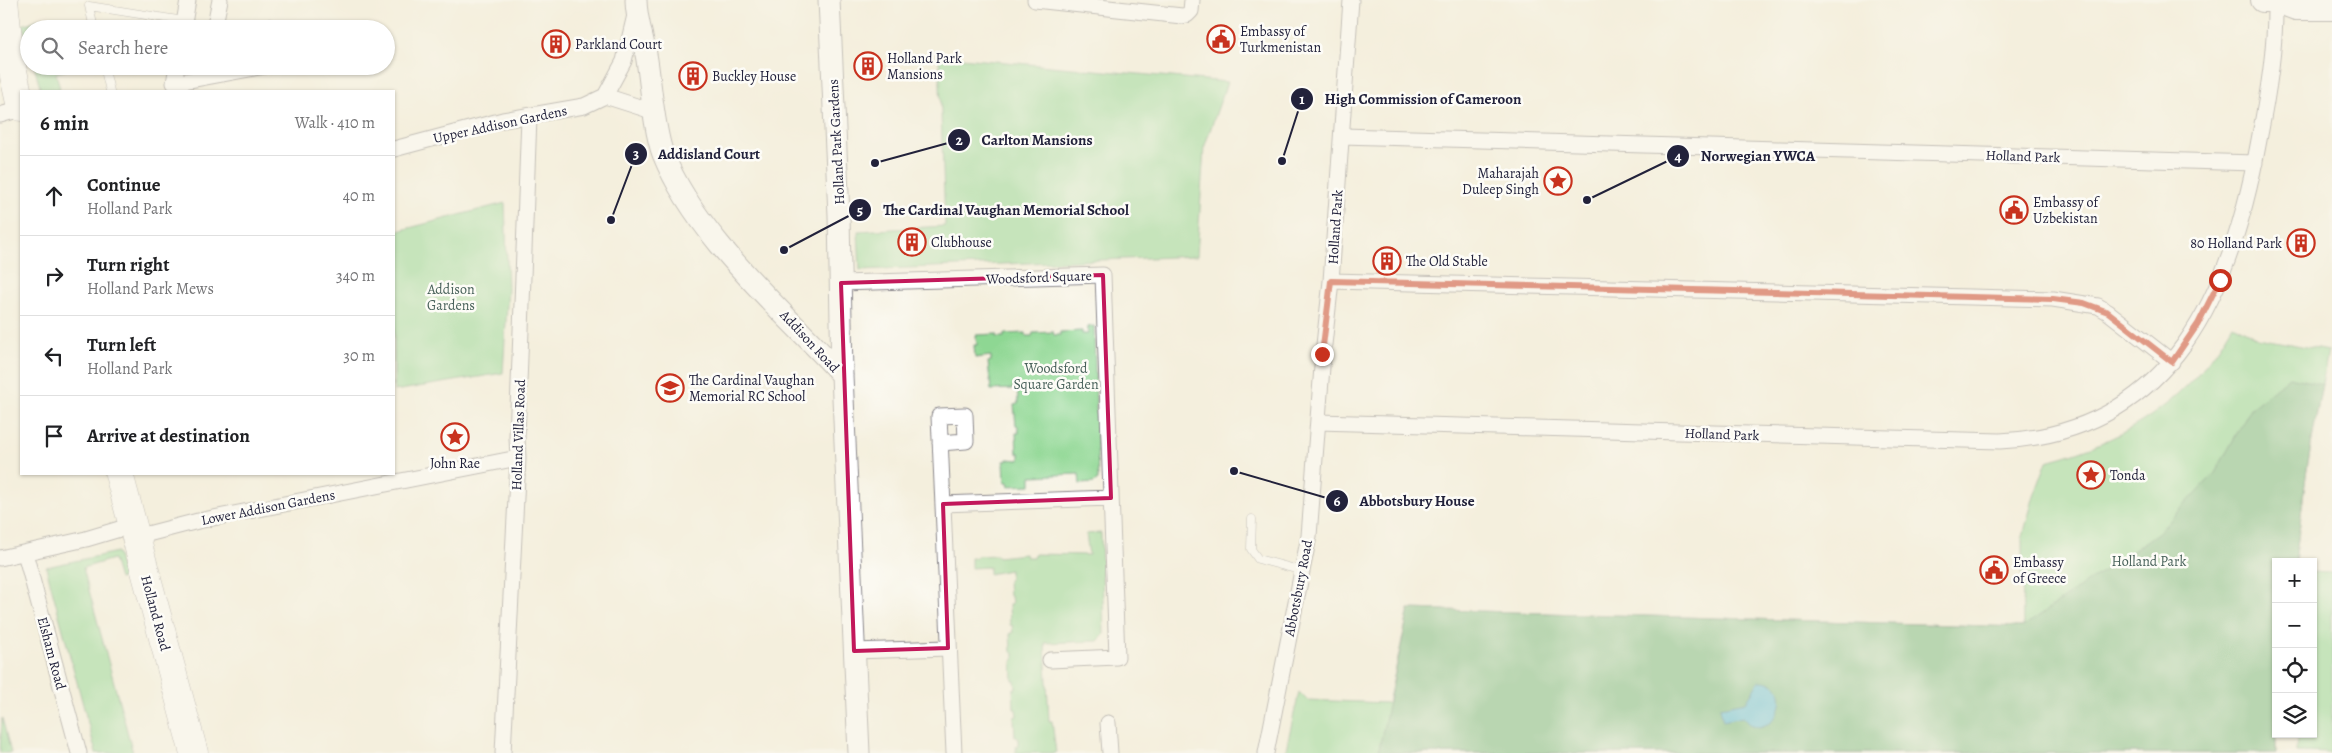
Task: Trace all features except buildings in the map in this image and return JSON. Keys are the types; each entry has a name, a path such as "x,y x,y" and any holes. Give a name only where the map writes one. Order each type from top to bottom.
{"highway":[{"path":"4,0 5,54 20,105"},
{"name":"Holland Road","path":"119,475 194,753"}],"main road":[{"path":"2263,0 2275,0 2296,8 2332,8"}],"street":[{"path":"185,20 188,0"},
{"path":"216,20 220,0"},
{"name":"Holland Park Gardens","path":"829,0 841,283 842,375"},
{"path":"1035,0 1182,16 1188,15 1191,11 1192,0"},
{"name":"Holland Park","path":"1352,0 1331,281 1322,354 1318,422 1901,439 2027,440 2062,433 2104,417 2134,397 2172,362 2208,305 2230,257 2255,163 2268,86 2275,0"},
{"path":"636,6 624,61 605,96 655,112"},
{"name":"Addison Road","path":"636,6 662,152 681,190 702,222 734,261 842,375 859,753"},
{"path":"175,75 174,83 195,75"},
{"name":"Upper Addison Gardens","path":"395,148 503,120 584,106 605,96"},
{"path":"0,115 20,108"},
{"name":"Holland Villas Road","path":"503,753 518,458 517,437 529,117"},
{"name":"Holland Park","path":"1342,136 2255,163"},
{"name":"Woodsford Square","path":"841,283 1103,275 1117,657 1050,660"},
{"path":"1331,281 2053,299 2084,303 2108,312 2172,362"},
{"name":"Abbotsbury Road","path":"1266,753 1303,571 1318,422"},
{"path":"940,443 954,753"},
{"name":"Lower Addison Gardens","path":"0,558 518,458"},
{"path":"943,504 1110,498"},
{"name":"Elsham Road","path":"25,553 79,753"},
{"path":"854,651 948,648"},
{"path":"1108,723 1110,753"}],"lane":[{"path":"92,20 89,6 159,20"},
{"path":"106,75 110,90"},
{"path":"1252,519 1251,548 1258,559 1303,571"}],"highlighted area":[{"path":"1103,275 1111,498 943,504 948,648 854,651 841,283"}],"green space":[{"path":"939,56 1227,82 1204,148 1197,256 860,270 858,231 945,226"},
{"path":"37,75 56,75 60,89 41,90"},
{"name":"Addison Gardens","path":"505,203 508,288 503,373 395,391 395,232"},
{"name":"Holland Park","path":"2233,324 2258,338 2328,351 2307,468 2296,558 2272,558 2272,738 2276,738 2276,753 1285,753 1299,692 1307,700 1388,703 1409,609 2023,627 2022,539 2033,499 2047,461 2105,441 2155,413 2198,374 2216,351"},
{"name":"Woodsford Square Garden","path":"1094,326 1098,480 1094,483 1080,484 1079,474 1031,476 1031,485 1009,486 1008,482 1005,482 1004,461 1007,461 1007,459 1020,460 1020,453 1017,453 1016,433 1019,433 1018,426 1016,425 1014,405 1018,404 1017,386 1013,386 1013,389 991,390 988,362 991,361 991,356 975,358 974,345 977,345 976,335 997,334 997,337 1004,337 1004,334 1026,333 1026,336 1032,336 1033,333 1053,332 1054,335 1060,335 1060,332 1082,331 1082,334 1088,334 1088,327"},
{"name":"Holland Park","path":"2289,377 2322,384 2307,468 2296,558 2272,558 2272,738 2276,738 2276,753 1378,753 1409,609 2023,627 2159,532 2215,473 2251,408"},
{"path":"1101,533 1104,635 1098,641 1045,643 1049,721 1052,721 1056,753 1016,753 1018,737 1015,737 1014,717 1017,716 1016,709 1014,709 1013,689 1016,688 1015,681 1013,681 1012,661 1014,660 1014,653 1011,652 1010,633 1013,633 1012,625 1010,625 1009,605 1012,604 1011,596 1009,596 1008,580 1010,579 1010,570 989,574 989,567 971,568 971,558 976,558 977,556 997,555 997,557 1025,554 1026,557 1033,557 1034,554 1089,555 1086,534"},
{"path":"117,552 124,578 119,579 113,559 83,568 133,753 96,753 46,567"},
{"path":"2317,572 2332,573 2332,753 2296,752 2297,738 2317,738"},
{"path":"2,718 11,753 0,753"}],"water":[{"path":"1759,681 1771,683 1779,690 1779,707 1771,722 1759,727 1750,724 1743,717 1723,721 1720,707 1746,702"}],"place":[{"name":"Embassy of Turkmenistan","path":"1221,39"},
{"name":"Parkland Court","path":"556,44"},
{"name":"Holland Park Mansions","path":"868,66"},
{"name":"Buckley House","path":"693,76"},
{"name":"High Commission of Cameroon","path":"1282,161"},
{"name":"Carlton Mansions","path":"875,163"},
{"name":"Maharajah Duleep Singh","path":"1558,181"},
{"name":"Norwegian YWCA","path":"1587,200"},
{"name":"Embassy of Uzbekistan","path":"2014,210"},
{"name":"Addisland Court","path":"611,220"},
{"name":"Clubhouse","path":"912,242"},
{"name":"80 Holland Park","path":"2301,243"},
{"name":"The Cardinal Vaughan Memorial School","path":"784,250"},
{"name":"The Old Stable","path":"1387,261"},
{"name":"The Cardinal Vaughan Memorial RC School","path":"670,388"},
{"name":"John Rae","path":"455,437"},
{"name":"Abbotsbury House","path":"1234,471"},
{"name":"Tonda","path":"2091,475"},
{"name":"Embassy of Greece","path":"1994,570"}],"route":[{"path":"1322,354 1331,281 2053,299 2098,306 2172,362 2198,324 2220,280"}]}
